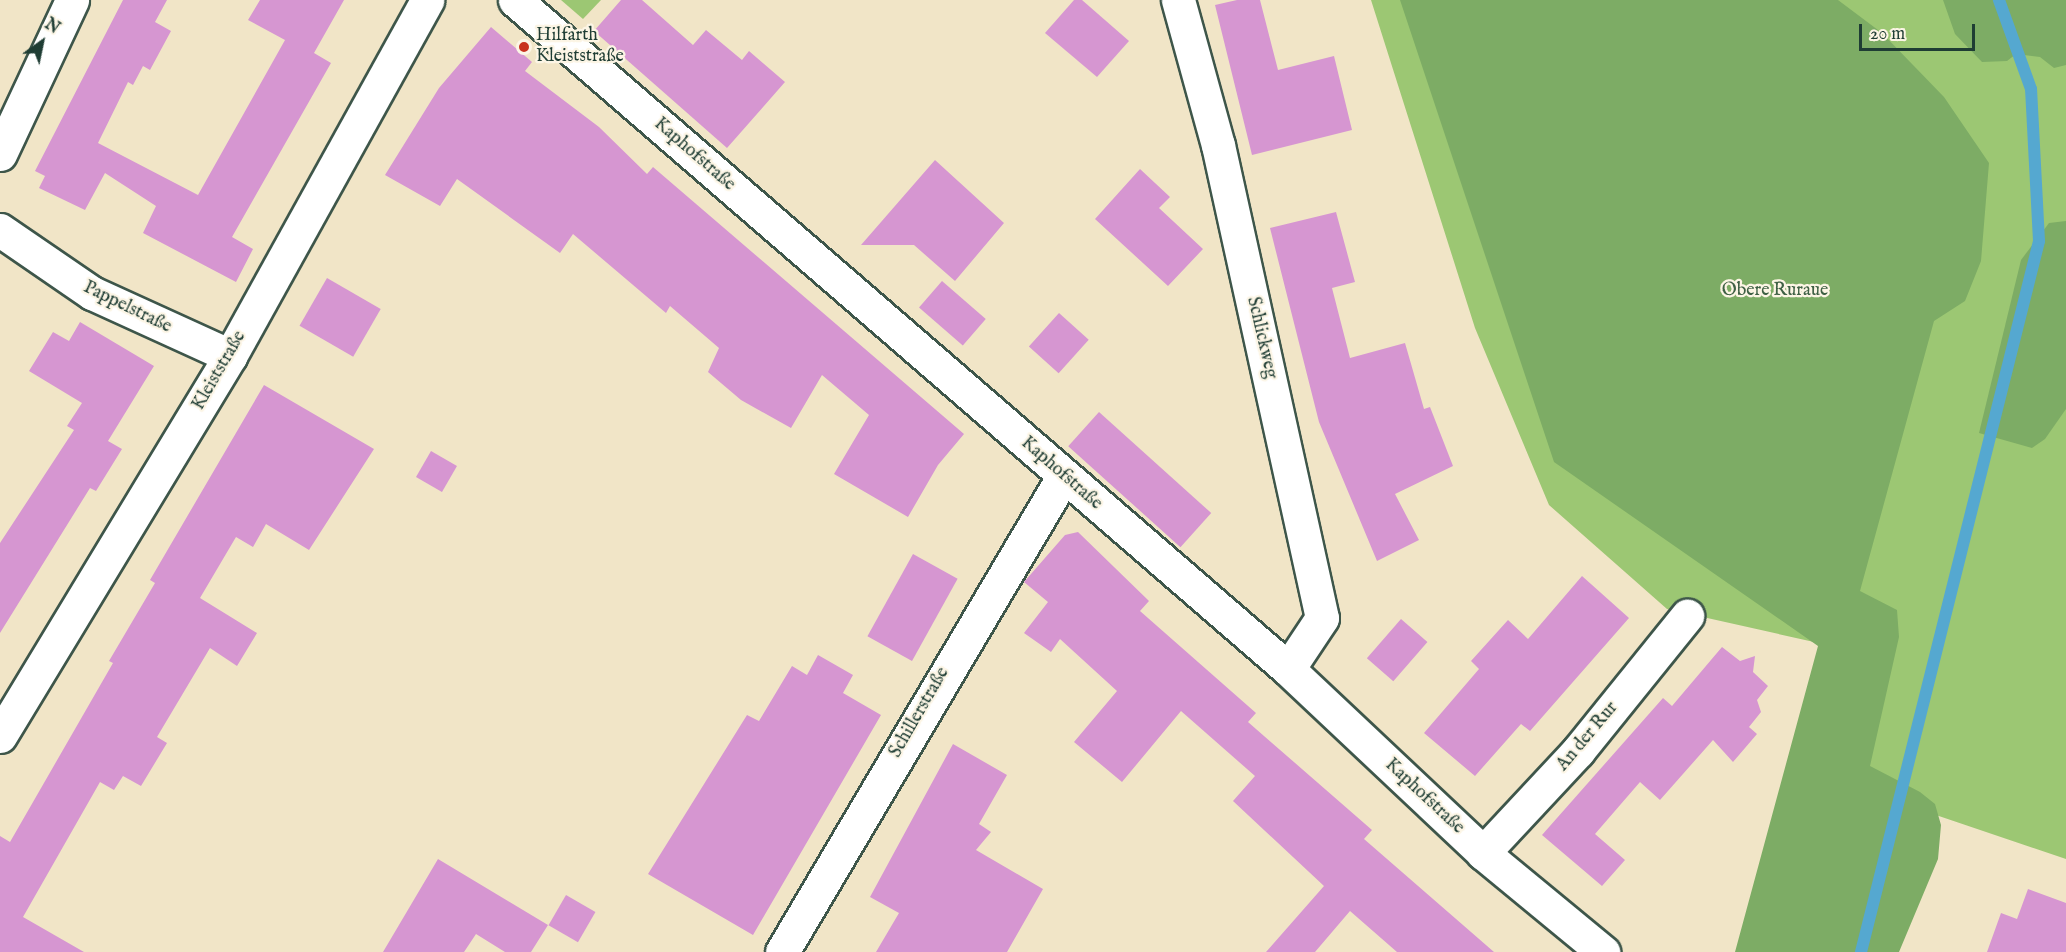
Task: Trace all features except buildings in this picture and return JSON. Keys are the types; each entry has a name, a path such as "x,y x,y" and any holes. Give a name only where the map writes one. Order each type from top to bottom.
{"street":[{"path":"0,154 72,0"},
{"name":"Kleiststraße","path":"0,736 230,356 427,0"},
{"name":"Kaphofstraße","path":"515,0 1063,477 1288,669 1483,853 1603,952"},
{"name":"Schlickweg","path":"1178,0 1218,145 1322,618 1288,669"},
{"name":"Pappelstraße","path":"0,230 92,293 230,356"},
{"name":"Schillerstraße","path":"782,952 1063,477"},
{"name":"An der Rur","path":"1483,853 1578,751 1687,615"}],"green space":[{"path":"561,0 601,0 583,19"},
{"name":"Obere Ruraue","path":"1371,0 2066,0 2066,859 1809,772 1841,648 1667,609 1549,505 1475,328"},
{"name":"Obere Ruraue","path":"1400,0 1838,0 1882,33 1944,97 1989,163 1981,261 1965,301 1934,321 1860,591 1897,610 1899,637 1870,766 1920,792 1935,804 1941,825 1938,859 1899,952 1735,952 1818,646 1554,462"},
{"path":"1943,0 2066,0 2066,65 2054,68 2040,57 2016,54 2007,61 1982,62 1955,34"},
{"path":"2066,221 2066,409 2045,439 2032,448 1979,433 2021,260 2049,223"}],"waterway":[{"path":"1861,952 2039,241 2031,89 1999,0"}],"place":[{"name":"Hilfarth Kleiststraße","path":"524,47"}]}
